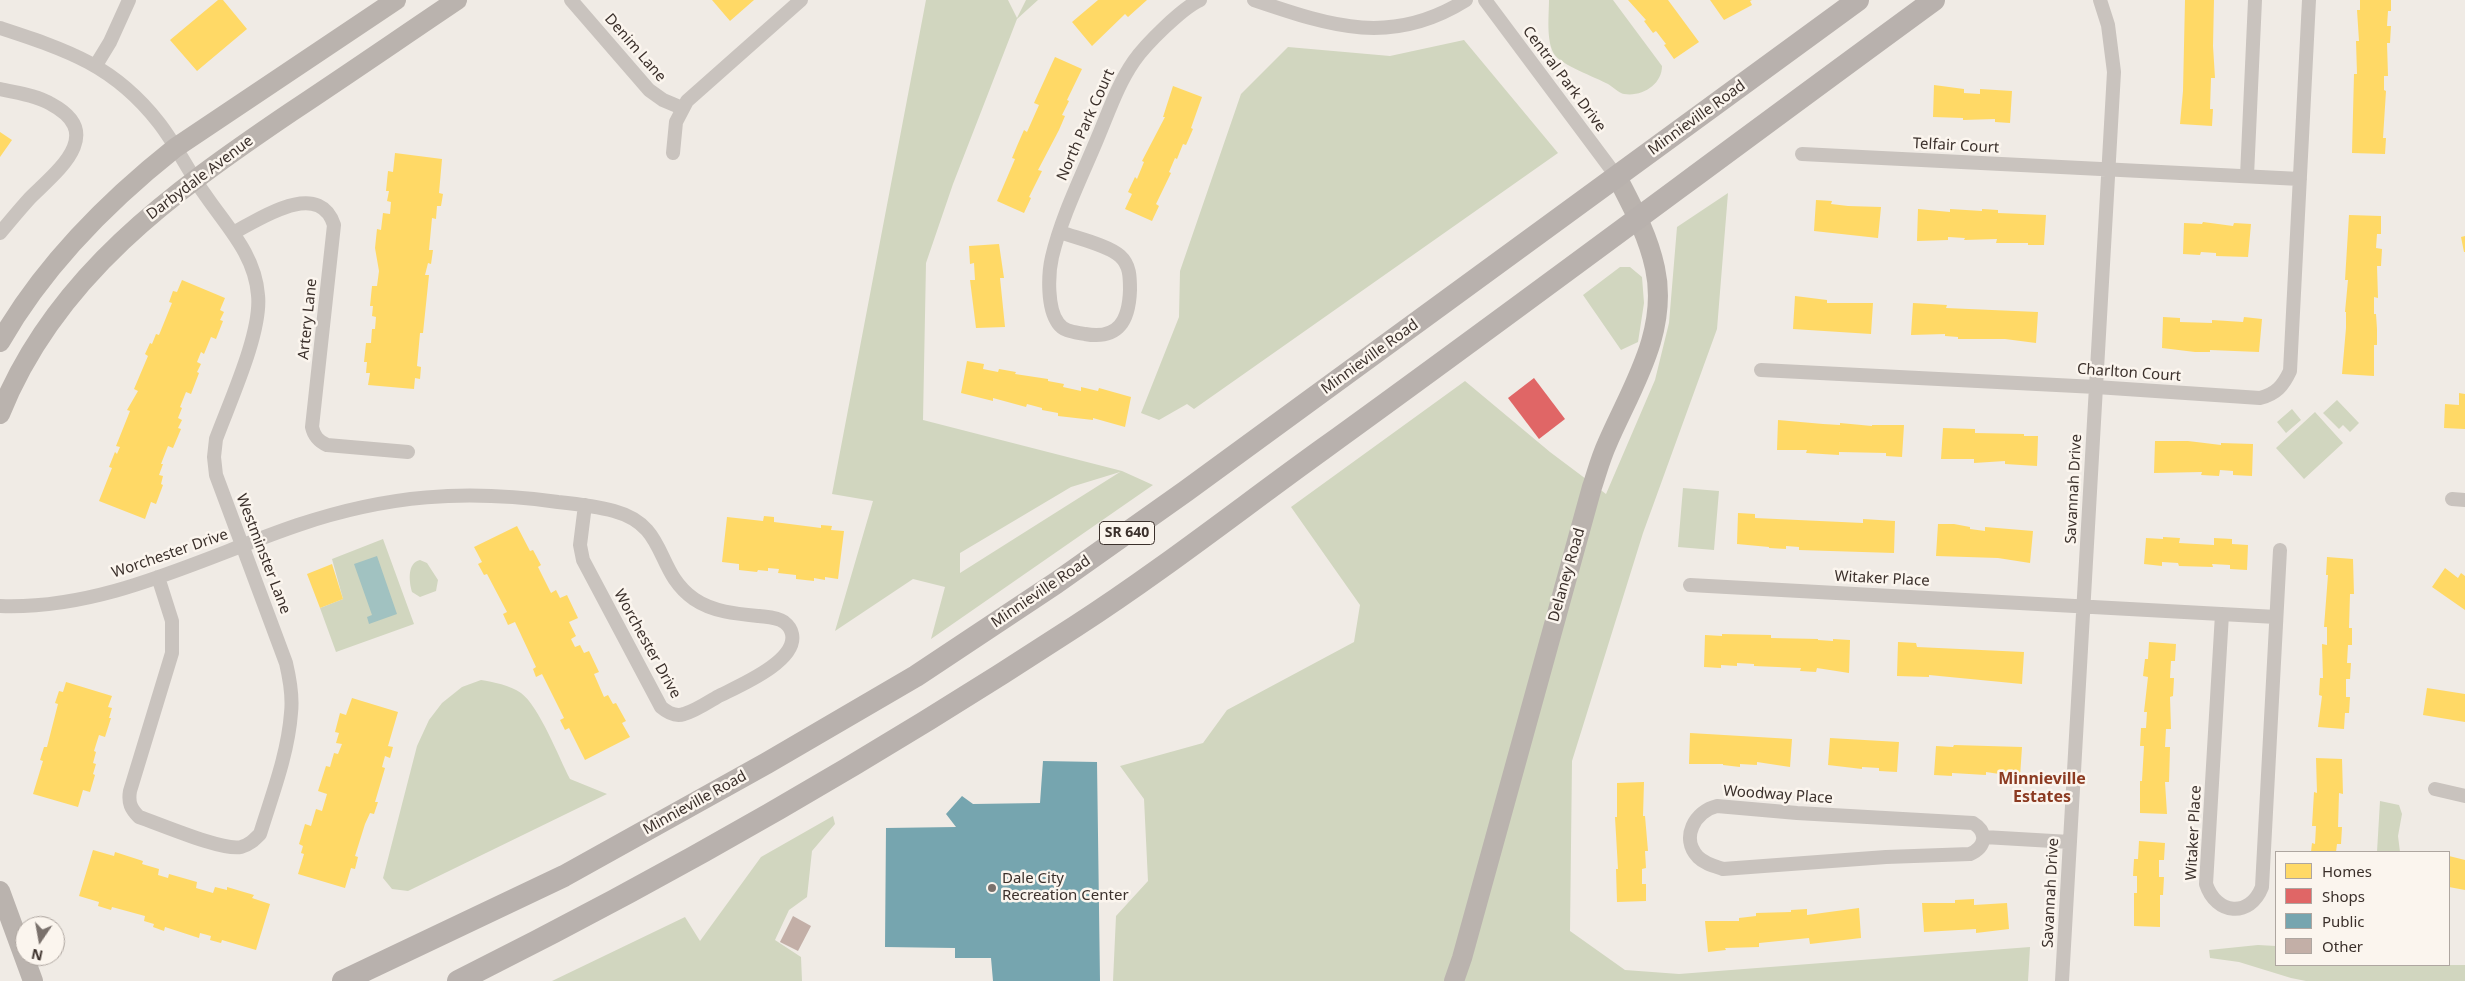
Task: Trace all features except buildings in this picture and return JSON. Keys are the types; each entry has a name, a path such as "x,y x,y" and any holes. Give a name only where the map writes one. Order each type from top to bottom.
{"main road":[{"name":"Minnieville Road","path":"343,981 564,876 767,764 916,676 1056,583 1186,491 1858,0"},
{"name":"SR 640","path":"458,981 684,863 807,794 1080,624 1381,407 1934,0"}],"street":[{"path":"96,65 110,42 129,0"},
{"path":"0,342 12,320 60,257 102,211 175,148 396,0"},
{"name":"Darbydale Avenue","path":"0,414 28,355 91,272 122,239 194,178 457,0"},
{"name":"Denim Lane","path":"572,0 649,90 663,100 682,108"},
{"name":"North Park Court","path":"1060,232 1113,251 1127,265 1130,276 1130,308 1125,320 1111,332 1096,336 1072,332 1060,325 1054,316 1050,272 1052,257 1060,232 1071,200 1125,75 1144,48 1184,10 1200,0"},
{"path":"1254,0 1330,24 1380,28 1406,25 1430,18 1466,0"},
{"name":"Central Park Drive","path":"1485,0 1617,177"},
{"name":"Savannah Drive","path":"2062,981 2114,72 2108,25 2100,0"},
{"path":"2247,176 2255,0"},
{"name":"Charlton Court","path":"1761,370 2096,387 2260,398 2277,391 2284,384 2290,371 2309,0"},
{"path":"673,153 676,122 682,108 797,1"},
{"name":"Westminster Lane","path":"0,28 61,48 96,65 139,99 159,123 194,178 247,254 255,274 258,312 256,329 216,439 214,457 216,475 286,663 291,688 291,713 288,738 260,834 252,842 242,847 224,846 139,817 131,809 130,791 172,653 172,621 158,577"},
{"path":"0,89 50,103 62,110 70,118 76,141 72,154 65,165 29,199 0,233"},
{"name":"Telfair Court","path":"1802,154 2108,170"},
{"path":"2108,170 2300,178"},
{"name":"Delaney Road","path":"1454,981 1462,958 1592,486 1607,445 1646,359 1654,332 1658,293 1655,268 1638,217 1617,177"},
{"name":"Artery Lane","path":"233,233 294,204 315,205 326,211 332,218 334,225 312,427 314,434 319,441 327,445 408,452"},
{"name":"Worchester Drive","path":"0,606 55,604 91,598 158,577 323,517 405,499 477,494 585,505 616,511 632,518 648,529 656,540 671,575 695,599 711,608 729,613 782,620 792,631 789,650 782,659 760,675 685,714 668,713 661,708 583,560 580,545 585,505"},
{"name":"Witaker Place","path":"2222,614 2206,884 2210,895 2217,903 2233,909 2244,907 2251,903 2262,887 2280,550"},
{"name":"Witaker Place","path":"1690,585 2276,617"},
{"path":"2435,790 2465,796"},
{"name":"Woodway Place","path":"1717,806 1797,813 1973,822 1980,827 1984,837 1983,844 1978,850 1970,854 1886,857 1722,869 1710,865 1699,858 1692,849 1691,836 1693,825 1700,814 1707,808 1717,806"},
{"path":"1984,837 2070,842"},
{"path":"0,891 33,981"}],"green space":[{"path":"926,0 1008,0 1017,18 1026,0 1038,0 1017,19 953,184 926,263 923,420 1122,471 1153,485 931,639 945,587 913,579 835,631 873,501 832,494","holes":["1120,472 960,573 960,553 1071,487"]},
{"path":"1549,0 1613,0 1662,66 1659,78 1655,84 1638,93 1624,94 1558,58 1551,48 1550,42"},
{"path":"1464,40 1558,153 1194,409 1187,404 1159,420 1141,413 1179,317 1180,271 1241,94 1288,47 1390,56"},
{"path":"1728,193 1717,329 1643,533 1572,761 1570,931 1625,970 1679,974 2030,947 2028,981 1113,981 1116,916 1148,881 1144,799 1120,766 1203,743 1227,710 1354,642 1360,605 1291,507 1465,381 1550,452 1606,494 1655,380 1669,323 1677,227"},
{"path":"1620,267 1630,267 1642,277 1644,303 1638,342 1621,350 1583,295"},
{"path":"2337,400 2359,423 2350,432 2343,425 2339,429 2323,413"},
{"path":"2292,409 2301,420 2286,433 2277,422"},
{"path":"2315,412 2343,443 2304,479 2276,448"},
{"path":"1683,488 1719,491 1714,550 1678,547"},
{"path":"383,539 414,624 336,652 320,608 343,599 332,559"},
{"path":"420,560 427,563 438,580 436,591 420,597 412,592 410,573 413,565"},
{"path":"481,680 507,686 521,693 542,720 570,779 607,794 408,891 392,889 383,878 417,746 429,720 442,703 462,687"},
{"path":"2380,801 2399,805 2402,814 2398,836 2400,851 2377,851"},
{"path":"833,816 835,824 812,851 807,897 789,910 775,940 801,957 802,981 552,981 685,917 700,941 761,857"},
{"path":"2258,945 2275,946 2275,966 2465,965 2465,981 2306,981 2239,962 2210,958 2209,950"}],"water":[{"path":"377,556 397,614 369,624 367,617 372,615 354,564"}],"place":[{"name":"Dale City Recreation Center","path":"992,888"}],"district":[{"name":"Minnieville Estates","path":"2042,788"}]}
